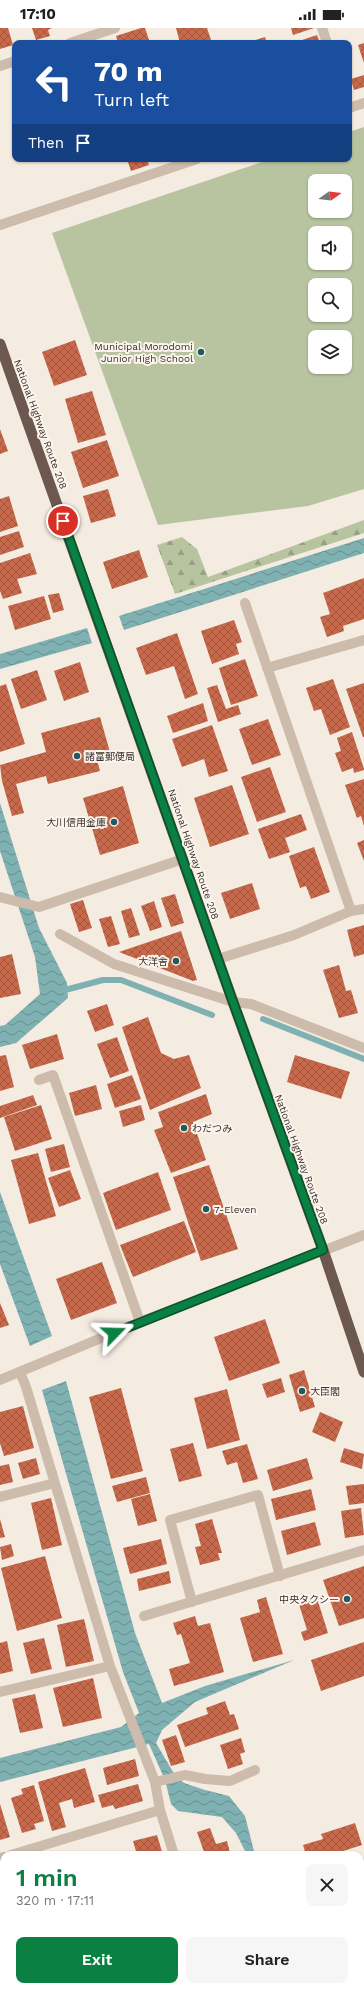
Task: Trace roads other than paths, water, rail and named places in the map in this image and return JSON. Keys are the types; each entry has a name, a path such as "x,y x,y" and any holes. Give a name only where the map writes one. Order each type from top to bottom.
{"highway":[{"name":"National Highway Route 208","path":"0,344 233,1002 323,1250 364,1372"}],"street":[{"path":"79,40 115,28"},
{"path":"322,28 326,40"},
{"path":"0,66 12,62"},
{"path":"352,107 364,103"},
{"path":"0,225 188,162"},
{"path":"244,603 351,911"},
{"path":"267,668 364,640"},
{"path":"2,897 39,907 183,859"},
{"path":"218,959 294,935 351,911 364,909"},
{"path":"60,934 114,964 233,1002 251,1004 364,1048"},
{"path":"39,1080 53,1075 140,1322"},
{"path":"0,1380 140,1322 364,1235"},
{"path":"20,1372 26,1387 110,1666 155,1782 160,1810 173,1851"},
{"path":"0,1497 55,1483"},
{"path":"192,1602 170,1520 258,1495 280,1576"},
{"path":"144,1616 364,1550"},
{"path":"0,1692 110,1666"},
{"path":"155,1782 184,1775 205,1780 230,1781 255,1770"},
{"path":"24,1851 160,1810"}],"water":[{"path":"364,538 364,553 124,630 119,616"},
{"path":"87,628 92,643 0,669 0,654"},
{"path":"0,803 39,928 67,983 68,998 16,1043 0,1047 0,1026 5,1025 40,994 35,957 0,851"},
{"path":"0,1192 52,1336 30,1346 0,1264"},
{"path":"66,1381 135,1633 162,1703 205,1686 294,1660 195,1702 162,1730 156,1743 176,1777 184,1783 229,1796 245,1816 254,1851 245,1851 236,1833 222,1817 178,1811 171,1804 165,1780 149,1744 0,1782 0,1758 121,1727 139,1713 123,1672 42,1390"}],"waterway":[{"path":"65,990 103,980 121,980 212,1015"},
{"path":"263,1019 364,1059"}],"place":[{"name":"Municipal Morodomi Junior High School","path":"201,352"},
{"name":"諸富郵便局","path":"77,756"},
{"name":"大川信用金庫","path":"114,822"},
{"name":"大洋舎","path":"176,961"},
{"name":"わだつみ","path":"184,1128"},
{"name":"7-Eleven","path":"206,1209"},
{"name":"大臣閣","path":"302,1391"},
{"name":"中央タクシー","path":"347,1599"}]}
